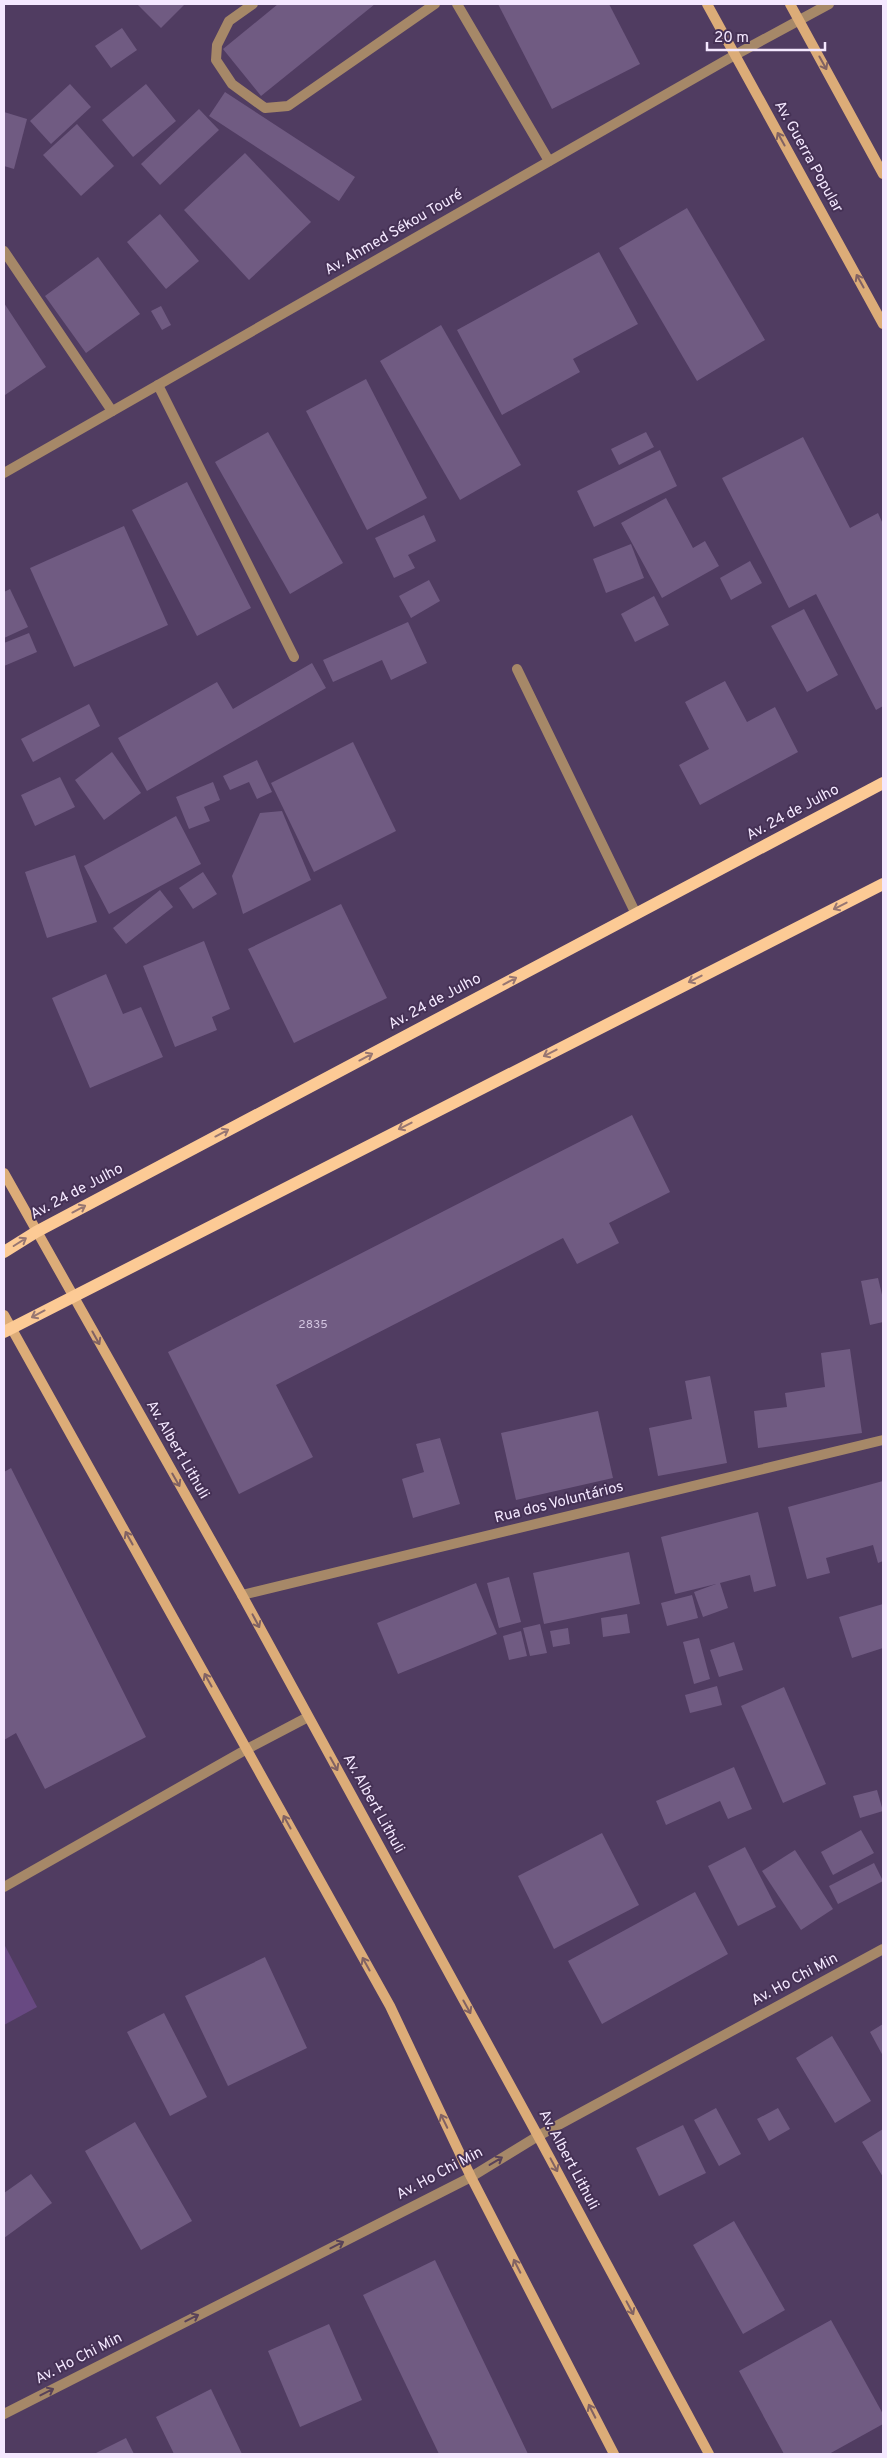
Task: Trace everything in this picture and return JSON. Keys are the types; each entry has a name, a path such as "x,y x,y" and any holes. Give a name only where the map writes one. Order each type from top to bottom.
{"main road":[{"name":"Av. 24 de Julho","path":"4,1252 36,1232 883,783"},
{"path":"8,1330 883,884"}],"street":[{"path":"253,4 230,21 217,45 216,60 232,84 264,108 288,106 435,4"},
{"path":"457,4 549,161"},
{"name":"Av. Guerra Popular","path":"707,4 883,324"},
{"path":"790,4 883,174"},
{"name":"Av. Ahmed Sékou Touré","path":"4,473 735,55 830,4"},
{"path":"4,251 112,411"},
{"path":"158,385 294,657"},
{"path":"517,669 636,914"},
{"name":"Av. Albert Lithuli","path":"4,1173 242,1596 538,2136 709,2454"},
{"path":"4,1315 8,1330 247,1749 390,2006 471,2177 614,2454"},
{"name":"Rua dos Voluntários","path":"242,1596 883,1440"},
{"path":"4,1887 247,1749 308,1717"},
{"name":"Av. Ho Chi Min","path":"4,2414 471,2177 538,2136 883,1950"}],"shaded area":[{"path":"4,1944 37,2007 4,2025"}],"building":[{"path":"137,4 185,4 161,28"},
{"path":"278,4 375,4 261,96 223,49"},
{"path":"498,4 609,4 640,64 552,109"},
{"path":"122,28 137,50 111,68 95,46"},
{"path":"70,84 91,107 51,144 30,121"},
{"path":"146,84 176,121 133,157 102,120"},
{"path":"225,92 355,177 339,201 209,116"},
{"path":"199,109 219,130 160,185 141,164"},
{"path":"4,112 27,119 14,169 4,166"},
{"path":"77,124 114,166 81,196 43,155"},
{"path":"245,153 311,222 249,280 184,210"},
{"path":"687,208 765,340 697,381 619,248"},
{"path":"160,214 199,261 166,289 127,242"},
{"path":"599,252 638,324 573,359 580,372 502,415 457,330"},
{"path":"98,257 140,314 86,353 45,296"},
{"path":"4,303 46,367 5,395 4,393"},
{"path":"161,306 171,325 162,330 151,311"},
{"path":"441,325 521,465 460,500 380,361"},
{"path":"366,379 427,498 367,530 306,411"},
{"path":"268,432 343,563 290,594 215,462"},
{"path":"646,432 654,447 619,465 611,449"},
{"path":"803,437 850,528 878,513 883,524 883,706 876,710 816,594 789,608 722,478"},
{"path":"660,450 677,486 594,527 577,491"},
{"path":"187,482 251,608 197,636 132,510"},
{"path":"666,498 693,548 705,541 719,566 662,598 621,523"},
{"path":"424,515 436,541 408,555 415,568 394,578 375,538"},
{"path":"124,526 168,625 74,667 30,568"},
{"path":"631,544 644,578 606,593 593,559"},
{"path":"750,561 762,583 731,600 720,578"},
{"path":"429,580 440,601 411,618 399,596"},
{"path":"10,589 28,627 4,638 4,592"},
{"path":"654,596 669,625 635,642 621,614"},
{"path":"804,609 838,675 807,692 771,626"},
{"path":"408,622 427,663 391,680 382,660 333,682 323,660"},
{"path":"29,633 37,652 4,666 4,643"},
{"path":"312,663 326,688 147,791 118,738 217,682 233,709"},
{"path":"725,681 747,722 775,707 798,752 700,805 679,765 709,749 685,702"},
{"path":"89,704 100,726 33,762 21,739"},
{"path":"353,742 396,831 314,872 271,783"},
{"path":"112,752 141,793 104,820 75,780"},
{"path":"257,760 272,792 257,799 249,782 230,790 223,776"},
{"path":"60,777 75,807 35,826 21,795"},
{"path":"213,782 220,800 204,807 210,821 189,829 176,797"},
{"path":"282,811 311,880 243,914 232,876 260,813"},
{"path":"176,816 201,864 109,914 84,866"},
{"path":"75,855 97,922 47,938 25,872"},
{"path":"203,872 217,894 193,909 179,888"},
{"path":"160,890 173,907 126,944 113,928"},
{"path":"341,904 387,998 294,1043 248,949"},
{"path":"204,941 230,1009 212,1017 217,1030 175,1047 143,966"},
{"path":"106,974 123,1014 141,1007 163,1057 90,1088 52,998"},
{"path":"632,1115 670,1192 609,1223 619,1243 577,1264 563,1238 276,1385 313,1457 239,1494 168,1352"},
{"path":"878,1278 883,1299 883,1322 870,1325 861,1281"},
{"path":"850,1349 862,1433 758,1448 754,1411 787,1407 785,1393 825,1387 821,1353"},
{"path":"710,1376 727,1463 658,1476 649,1428 692,1419 685,1381"},
{"path":"598,1411 613,1478 516,1500 501,1433"},
{"path":"440,1438 460,1504 413,1518 402,1479 424,1472 416,1444"},
{"path":"11,1468 146,1737 45,1789 16,1733 4,1740 4,1472"},
{"path":"883,1481 883,1561 878,1563 873,1545 826,1558 830,1573 807,1579 788,1507"},
{"path":"758,1512 776,1586 754,1592 750,1575 720,1583 728,1608 703,1617 694,1592 716,1584 675,1594 661,1537"},
{"path":"629,1552 640,1604 544,1624 533,1573"},
{"path":"509,1577 521,1622 499,1628 487,1583"},
{"path":"476,1583 497,1634 398,1674 377,1623"},
{"path":"692,1595 698,1618 667,1626 661,1603"},
{"path":"883,1604 883,1648 852,1658 839,1617"},
{"path":"627,1614 630,1633 603,1637 601,1618"},
{"path":"540,1624 547,1653 530,1656 523,1628"},
{"path":"568,1628 570,1644 553,1647 550,1631"},
{"path":"521,1631 527,1656 509,1660 503,1636"},
{"path":"699,1638 710,1679 694,1684 683,1642"},
{"path":"734,1642 743,1670 719,1677 710,1650"},
{"path":"717,1686 722,1705 690,1713 685,1695"},
{"path":"784,1687 826,1784 783,1803 741,1706"},
{"path":"734,1767 752,1809 728,1819 720,1801 666,1825 656,1801"},
{"path":"877,1790 883,1811 860,1818 853,1796"},
{"path":"861,1830 874,1853 833,1875 821,1852"},
{"path":"602,1833 639,1905 554,1949 518,1876"},
{"path":"745,1847 776,1907 738,1926 708,1866"},
{"path":"795,1850 833,1909 801,1930 762,1871"},
{"path":"874,1863 883,1881 838,1904 829,1886"},
{"path":"695,1892 728,1954 602,2024 568,1961"},
{"path":"265,1957 307,2048 228,2086 185,1996"},
{"path":"164,2013 207,2097 170,2116 127,2032"},
{"path":"883,2024 883,2056 870,2032"},
{"path":"832,2036 871,2101 835,2123 796,2058"},
{"path":"716,2108 741,2154 719,2166 694,2120"},
{"path":"778,2108 790,2129 769,2141 757,2119"},
{"path":"135,2122 192,2221 141,2250 85,2151"},
{"path":"683,2125 706,2173 659,2196 636,2148"},
{"path":"883,2129 883,2177 862,2142"},
{"path":"31,2174 52,2203 4,2238 4,2193"},
{"path":"734,2221 785,2310 743,2334 693,2245"},
{"path":"435,2260 528,2454 439,2454 363,2295"},
{"path":"831,2320 883,2414 883,2424 829,2454 784,2454 739,2371"},
{"path":"329,2324 362,2400 300,2427 268,2351"},
{"path":"211,2389 242,2454 174,2454 156,2417"},
{"path":"126,2438 134,2454 94,2454"}]}
